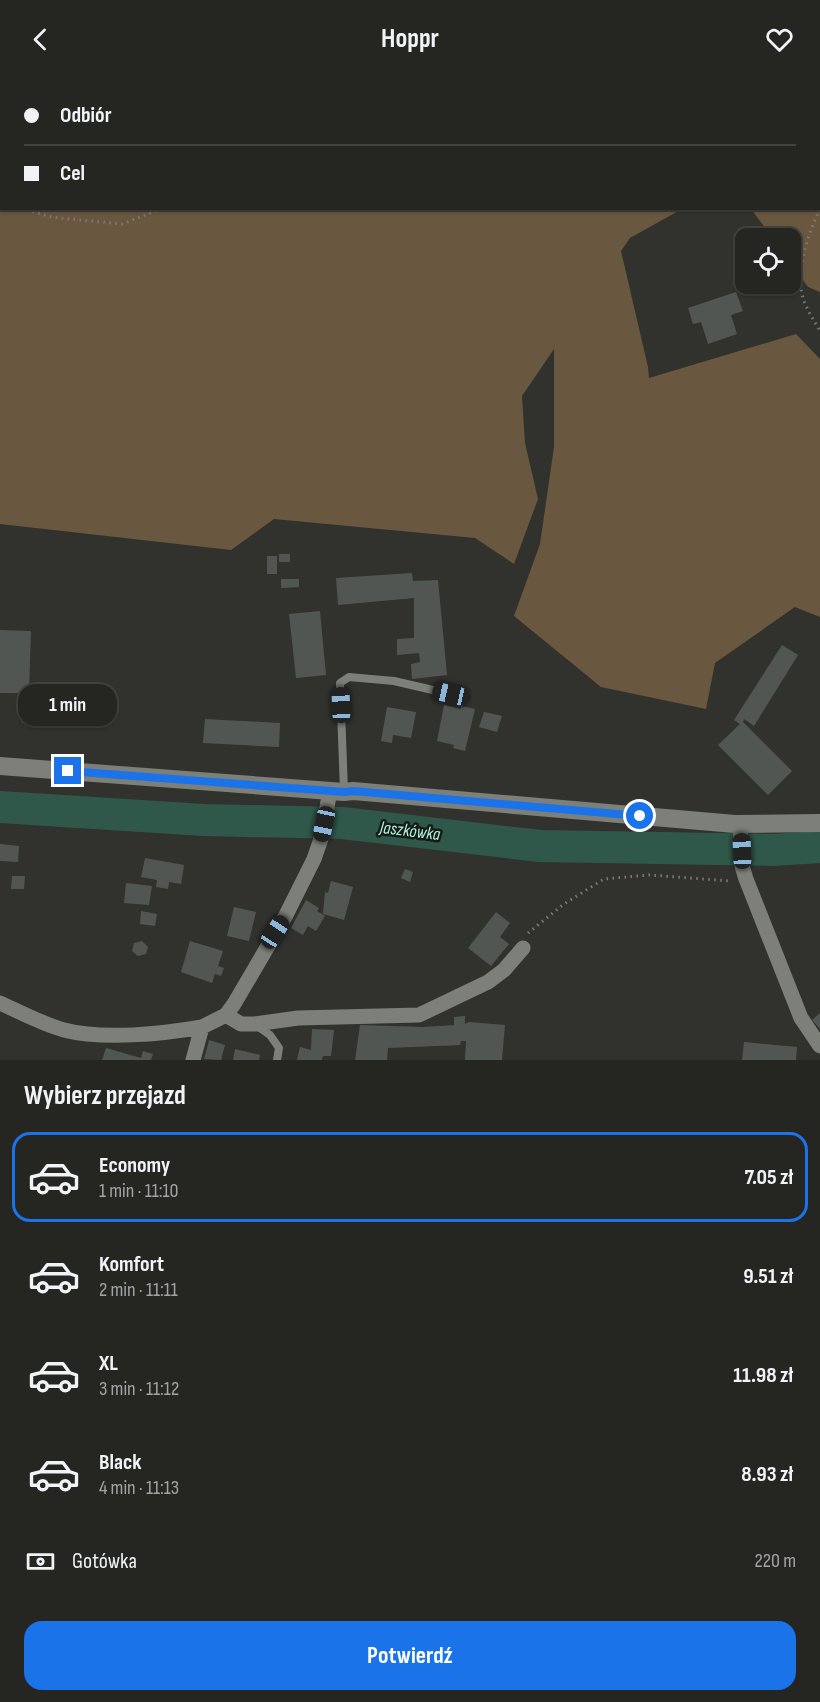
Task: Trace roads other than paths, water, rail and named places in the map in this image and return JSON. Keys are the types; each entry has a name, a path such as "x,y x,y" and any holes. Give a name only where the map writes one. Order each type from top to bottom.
{"street":[{"path":"0,766 353,791 741,830 820,823"},
{"path":"0,1003 64,1030 111,1035 168,1033 202,1027 226,1015 285,917 314,859 327,811 337,791"},
{"path":"741,830 742,866 748,883 801,1018 820,1046"},
{"path":"226,1015 241,1024 298,1018 419,1015 488,982 504,970 523,948"},
{"path":"193,1060 202,1027"}],"lane":[{"path":"337,791 340,683 349,677 394,681 450,694"},
{"path":"255,1024 270,1035 279,1048 277,1060"}],"waterway":[{"name":"Jaszkówka","path":"0,807 204,820 342,823 540,846 773,850 820,847"}]}
